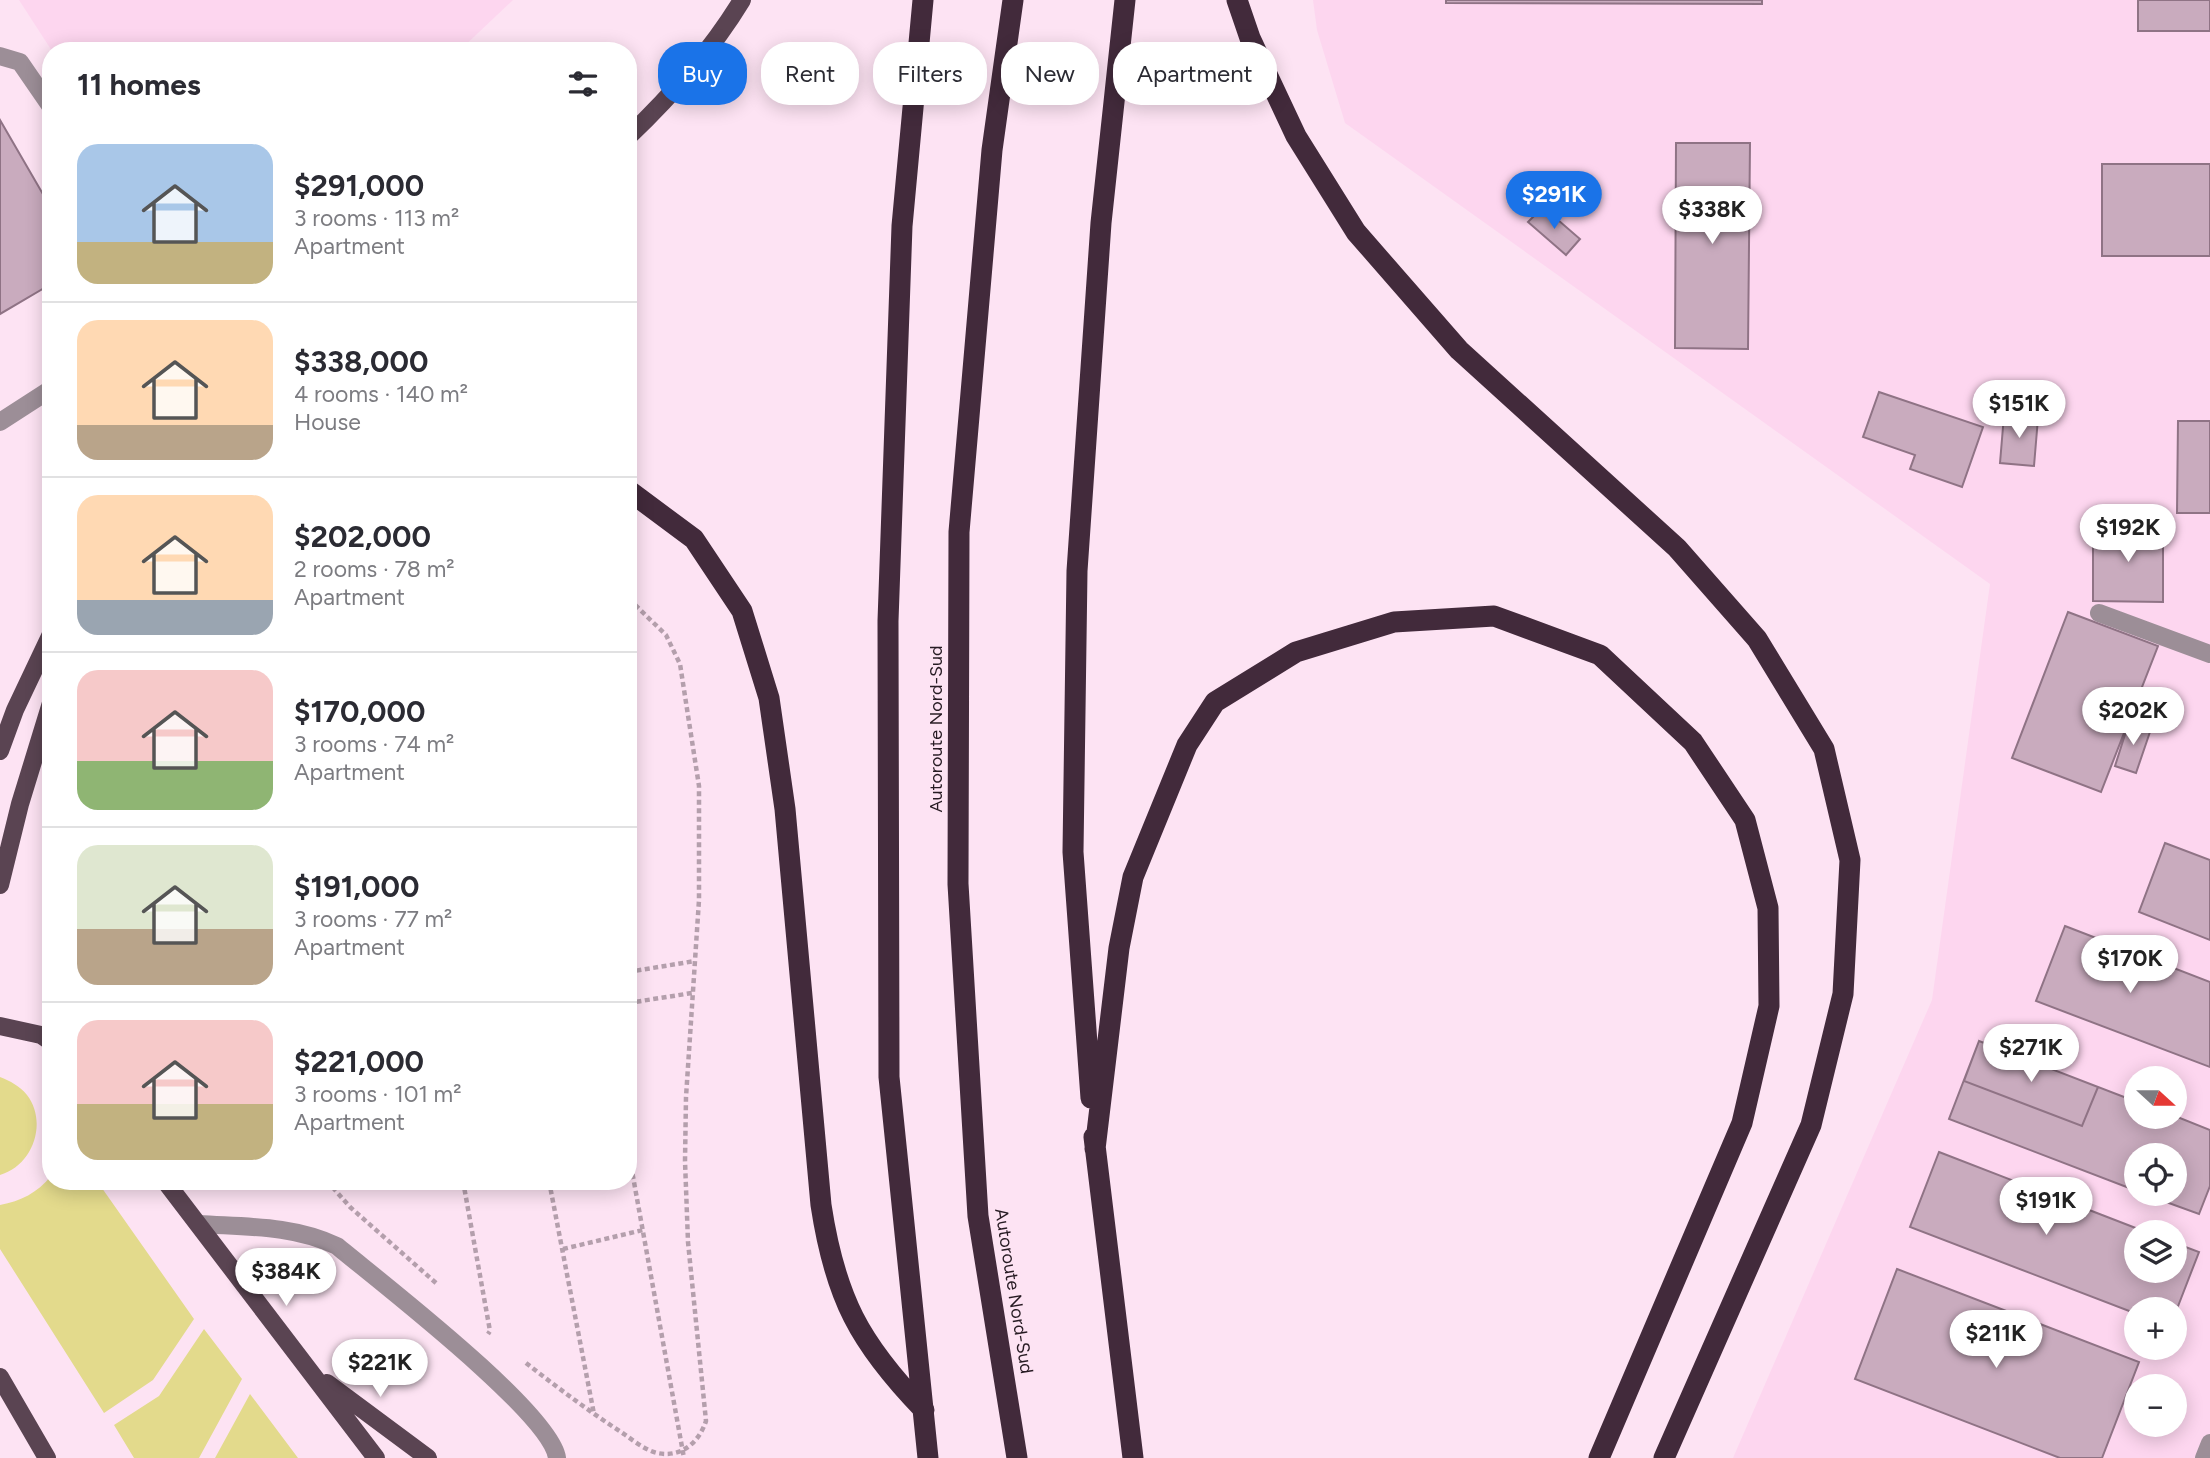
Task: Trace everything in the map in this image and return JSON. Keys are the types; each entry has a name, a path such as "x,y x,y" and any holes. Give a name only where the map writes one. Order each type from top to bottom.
{"highway":[{"path":"923,0 901,226 888,663 889,1077 929,1458"},
{"name":"Autoroute Nord-Sud","path":"1013,0 992,150 959,532 958,884 978,1216 1017,1458"},
{"path":"1125,0 1101,223 1077,571 1073,852 1095,1149 1133,1458"},
{"path":"1237,0 1250,38 1296,136 1356,232 1458,350 1677,548 1758,639 1824,750 1850,860 1843,994 1811,1125 1664,1458"},
{"path":"637,497 694,539 742,611 769,698 785,809 821,1205 828,1251 842,1296 864,1338 891,1376 923,1409"},
{"path":"1095,1149 1118,948 1133,877 1187,745 1215,702 1296,652 1394,622 1494,616 1600,656 1693,743 1745,820 1768,908 1769,1006 1742,1122 1599,1458"}],"main road":[{"path":"637,128 662,104 702,57 742,0"},
{"path":"0,751 15,710 42,653"},
{"path":"0,884 42,732"},
{"path":"0,1026 42,1036"},
{"path":"172,1190 376,1458"},
{"path":"309,1370 428,1458"},
{"path":"0,1377 47,1458"}],"street":[{"path":"0,56 20,62 42,94"},
{"path":"0,422 42,396"},
{"path":"2099,613 2210,654"},
{"path":"198,1224 289,1230 314,1235 337,1246 472,1358 548,1436 557,1458"},
{"path":"2204,1458 2210,1443"}],"path":[{"path":"523,1361 595,1415 659,1454 675,1454 701,1436 706,1421 688,1242 685,1161 699,900 699,786 680,664 666,635 637,607"},
{"path":"637,971 695,961"},
{"path":"637,1002 692,993"},
{"path":"335,1190 440,1287"},
{"path":"465,1190 490,1331"},
{"path":"551,1190 595,1415"},
{"path":"636,1190 684,1458"},
{"path":"563,1249 643,1230"},
{"path":"480,1323 498,1339"}],"shaded area":[{"path":"19,0 513,0 469,42 46,42"},
{"path":"1313,0 2210,0 2210,1458 1733,1458 1932,1000 1990,584 1345,123 1317,30"},
{"path":"0,1077 15,1084 27,1095 33,1106 36,1130 29,1153 11,1170 0,1175"},
{"path":"42,1185 42,1190 103,1190 194,1319 153,1380 104,1413 0,1249 0,1205 15,1201"},
{"path":"204,1329 242,1379 199,1458 134,1458 114,1425 159,1396"},
{"path":"250,1394 298,1458 215,1458"}],"building":[{"path":"1446,0 1762,0 1762,4 1446,3"},
{"path":"2138,0 2210,0 2210,31 2138,31"},
{"path":"0,120 42,192 42,289 0,314"},
{"path":"1676,143 1750,143 1748,349 1675,348"},
{"path":"2102,164 2210,164 2210,256 2102,256"},
{"path":"1543,207 1580,239 1566,255 1528,222"},
{"path":"1879,392 1983,427 1962,487 1910,469 1915,455 1863,437"},
{"path":"2004,415 2038,418 2034,466 2000,463"},
{"path":"2178,421 2210,421 2210,513 2177,513"},
{"path":"2093,526 2163,526 2163,602 2093,601"},
{"path":"2068,612 2158,646 2101,792 2012,758"},
{"path":"2129,722 2151,729 2136,773 2115,766"},
{"path":"2165,843 2210,860 2210,940 2139,912"},
{"path":"2065,926 2210,982 2210,1067 2036,1001"},
{"path":"1979,1041 2098,1087 2082,1126 1964,1081"},
{"path":"1979,1041 2124,1097 2124,1129 2188,1129 2188,1121 2210,1130 2210,1186 2199,1214 2177,1206 2187,1206 2187,1143 2124,1143 2124,1186 1949,1119"},
{"path":"1939,1152 2124,1223 2124,1283 2187,1283 2182,1297 2124,1297 2124,1309 1910,1227"},
{"path":"2187,1248 2199,1252 2187,1283"},
{"path":"1897,1269 2124,1356 2124,1360 2139,1362 2134,1374 2124,1374 2124,1401 2102,1458 2060,1458 1855,1379"}]}
